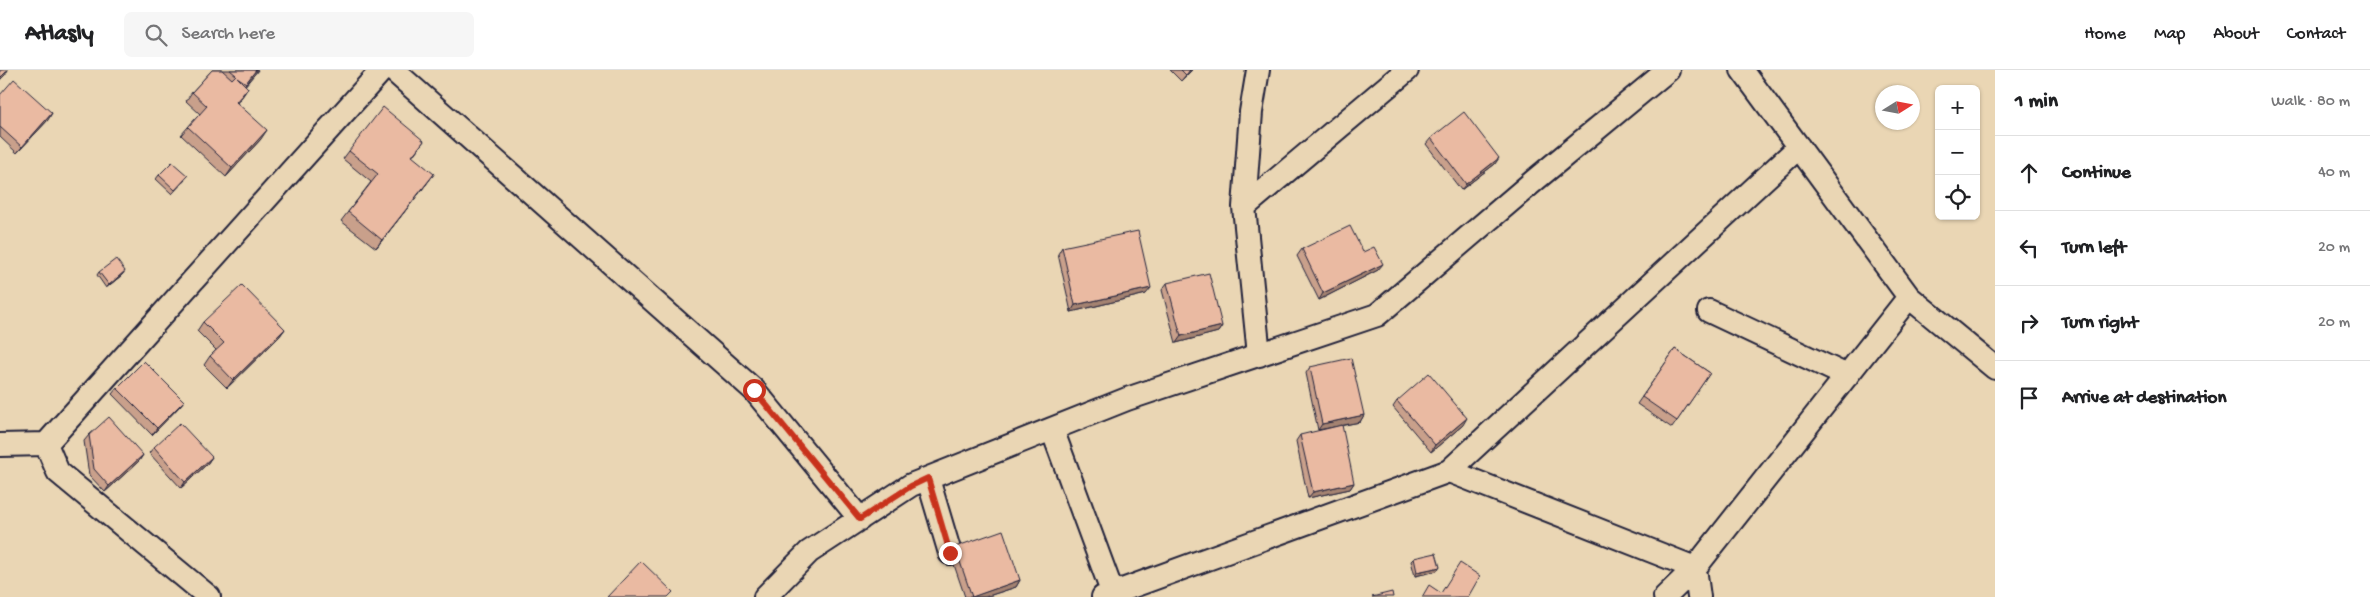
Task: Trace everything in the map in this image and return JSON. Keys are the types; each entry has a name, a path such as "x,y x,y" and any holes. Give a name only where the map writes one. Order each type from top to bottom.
{"street":[{"path":"0,445 46,444 382,70"},
{"path":"393,70 754,390 860,519"},
{"path":"1258,70 1251,112 1244,207 1259,355"},
{"path":"1244,207 1407,70"},
{"path":"765,597 809,552 911,486 928,478 1127,399 1377,315 1535,180 1668,70"},
{"path":"1742,70 1909,297 1995,368"},
{"path":"1052,429 1110,596 1450,472 1798,147"},
{"path":"1665,597 1695,568 1909,297"},
{"path":"1709,311 1847,376"},
{"path":"46,444 58,472 209,597"},
{"path":"1450,472 1695,568"},
{"path":"928,478 950,553"},
{"path":"1695,568 1699,597"}],"building":[{"path":"0,70 8,70 0,78"},
{"path":"212,70 222,70 232,79 236,75 230,70 256,70 246,83 237,77 248,88 236,102 267,130 232,168 188,127 207,106 192,92"},
{"path":"1181,70 1190,70 1186,75"},
{"path":"14,79 52,113 22,147 0,127 0,95"},
{"path":"383,107 424,141 412,156 434,174 382,240 348,212 378,174 349,151"},
{"path":"1464,112 1499,158 1466,184 1431,138"},
{"path":"172,162 188,176 175,190 159,175"},
{"path":"1350,226 1363,252 1374,247 1383,264 1323,293 1302,249"},
{"path":"1138,231 1151,288 1075,305 1062,247"},
{"path":"116,259 125,271 109,285 99,272"},
{"path":"1209,273 1222,326 1181,336 1167,283"},
{"path":"242,285 285,329 233,380 210,356 224,343 203,322"},
{"path":"1675,349 1710,373 1677,421 1642,397"},
{"path":"1351,358 1364,415 1322,424 1310,367"},
{"path":"144,361 184,401 157,428 117,388"},
{"path":"1429,373 1467,418 1435,445 1397,401"},
{"path":"109,417 143,455 109,486 94,469 89,435"},
{"path":"180,423 212,457 185,482 154,447"},
{"path":"1342,425 1354,483 1313,492 1300,435"},
{"path":"1003,530 1020,580 972,597 955,547"},
{"path":"1436,553 1440,567 1417,572 1414,558"},
{"path":"641,561 673,592 668,597 607,597"},
{"path":"1460,563 1480,576 1468,597 1422,597 1429,585 1441,593"},
{"path":"1392,592 1393,597 1372,597"}],"route":[{"path":"754,390 860,519 911,486 928,478 950,553"}]}
